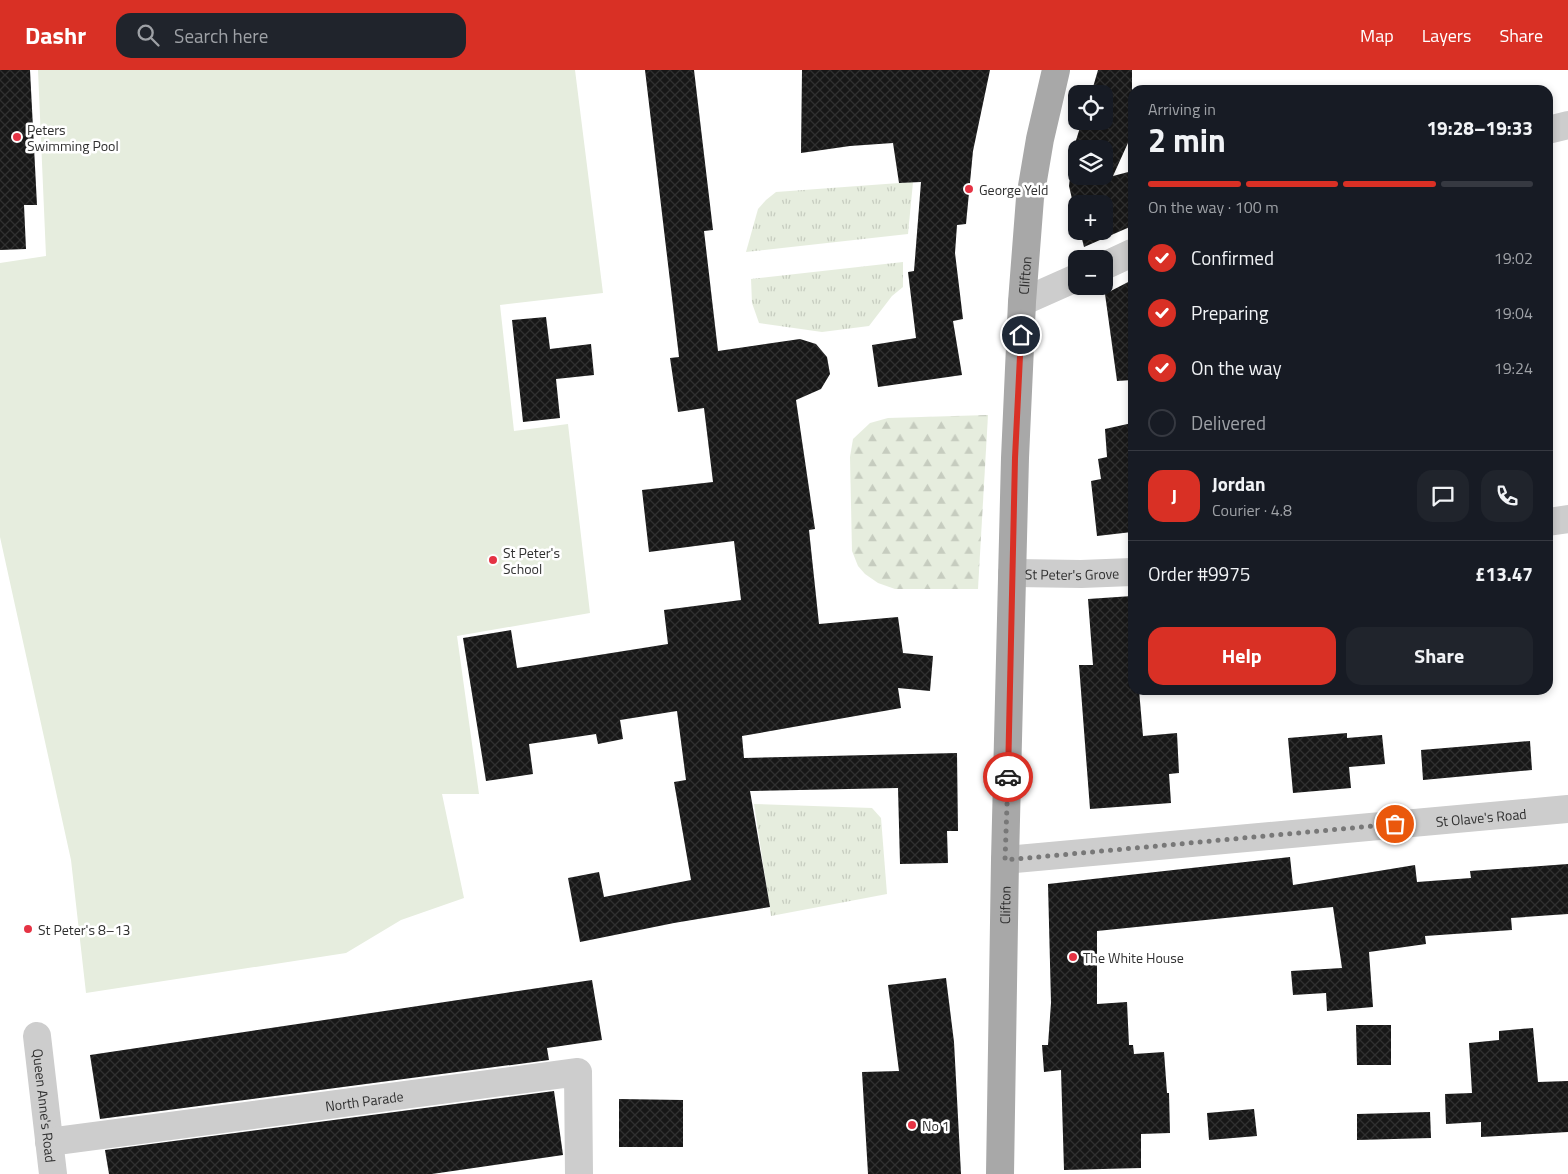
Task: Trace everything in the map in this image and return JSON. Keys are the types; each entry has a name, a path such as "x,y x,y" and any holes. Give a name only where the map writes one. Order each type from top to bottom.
{"main road":[{"name":"Clifton","path":"1000,1174 1012,573 1022,302 1030,198 1040,139 1056,70"}],"street":[{"path":"1553,129 1568,125"},
{"path":"1113,262 1128,255"},
{"path":"1022,302 1068,282"},
{"path":"1553,522 1568,520"},
{"name":"St Peter's Grove","path":"1012,573 1082,574 1128,572"},
{"name":"St Olave's Road","path":"1005,860 1568,809"},
{"name":"Queen Anne's Road","path":"36,1036 53,1174"},
{"name":"North Parade","path":"48,1142 578,1072 580,1174"}],"green space":[{"path":"38,70 575,70 603,293 500,305 514,431 568,424 590,613 457,636 479,794 442,794 464,898 401,920 346,953 86,993 71,860 0,537 0,263 46,256"},
{"path":"913,182 908,234 746,252 758,209 776,192"},
{"path":"903,262 903,287 892,296 869,326 822,332 759,323 752,303 751,279"},
{"path":"988,415 978,589 895,589 878,583 865,574 858,566 852,551 850,457 853,439 870,423 888,418"},
{"path":"754,804 872,808 881,818 887,894 771,916"}],"building":[{"name":"Peters Swimming Pool","path":"0,70 30,70 37,205 24,205 26,249 0,250"},
{"path":"645,70 694,70 713,230 704,231 718,351 800,339 816,344 827,357 830,374 821,389 796,400 815,529 809,530 819,624 898,617 903,653 933,656 930,691 898,688 901,708 742,736 744,758 957,753 958,831 947,831 948,863 900,864 898,788 750,791 770,907 674,923 580,942 568,878 599,872 604,897 691,880 674,782 686,780 677,711 620,720 623,739 598,744 596,734 529,744 533,774 486,781 463,638 511,630 517,668 668,644 664,610 741,600 734,541 649,552 642,490 713,482 704,408 678,412 670,358 679,357"},
{"path":"802,70 990,70 973,151 966,224 957,225 955,253 963,319 953,321 962,375 878,387 872,345 916,338 908,272 914,271 921,182 899,183 893,143 850,146 801,153"},
{"path":"1098,70 1132,70 1132,85 1128,85 1128,143 1113,176 1113,140 1076,140 1079,130 1113,130 1113,85 1094,85"},
{"path":"1128,172 1128,228 1113,234 1113,195 1071,195 1069,186 1113,185 1113,176"},
{"path":"1082,240 1100,240 1084,247"},
{"path":"1128,282 1128,380 1117,381 1105,295 1113,295 1113,290"},
{"path":"546,317 550,349 591,344 594,375 556,379 560,418 523,422 512,320"},
{"path":"1128,424 1128,532 1097,536 1091,481 1101,479 1098,459 1107,457 1105,429"},
{"path":"1128,596 1128,695 1139,695 1143,736 1177,733 1179,773 1169,774 1171,803 1090,809 1079,665 1093,665 1088,599"},
{"path":"1347,733 1347,738 1382,735 1385,764 1349,767 1351,788 1293,793 1288,738"},
{"path":"1530,741 1532,770 1423,780 1421,750"},
{"path":"1290,857 1293,885 1415,865 1417,882 1471,878 1470,871 1568,864 1568,914 1511,918 1512,930 1425,936 1426,944 1369,952 1373,1007 1327,1011 1326,993 1293,995 1291,971 1342,968 1333,907 1097,931 1097,1004 1127,1002 1129,1045 1133,1045 1134,1054 1164,1052 1167,1093 1169,1093 1170,1133 1141,1134 1141,1168 1064,1170 1061,1070 1044,1072 1042,1045 1048,1045 1051,1003 1048,884"},
{"name":"No 1","path":"946,978 954,1042 961,1174 868,1174 862,1072 899,1071 888,985"},
{"path":"592,980 602,1040 547,1048 549,1060 100,1119 90,1055"},
{"path":"1356,1025 1391,1025 1391,1065 1357,1065"},
{"path":"1533,1028 1538,1082 1568,1081 1568,1132 1481,1137 1481,1122 1446,1124 1445,1094 1472,1093 1469,1043 1499,1040 1499,1031"},
{"path":"554,1091 563,1155 432,1174 109,1174 105,1150"},
{"path":"619,1099 683,1100 683,1147 619,1147"},
{"path":"1254,1109 1257,1136 1209,1140 1207,1113"},
{"path":"1430,1112 1431,1138 1357,1140 1357,1114"}],"way so far":[{"path":"1008,777 1005,860 1395,824"}],"place":[{"name":"Peters Swimming Pool","path":"17,137"},
{"name":"George Yeld","path":"969,189"},
{"name":"St Peter's School","path":"493,560"},
{"name":"St Peter's 8–13","path":"28,929"},
{"name":"The White House","path":"1073,957"},
{"name":"No 1","path":"912,1125"}],"route":[{"path":"1008,777 1015,458 1021,335"}]}
